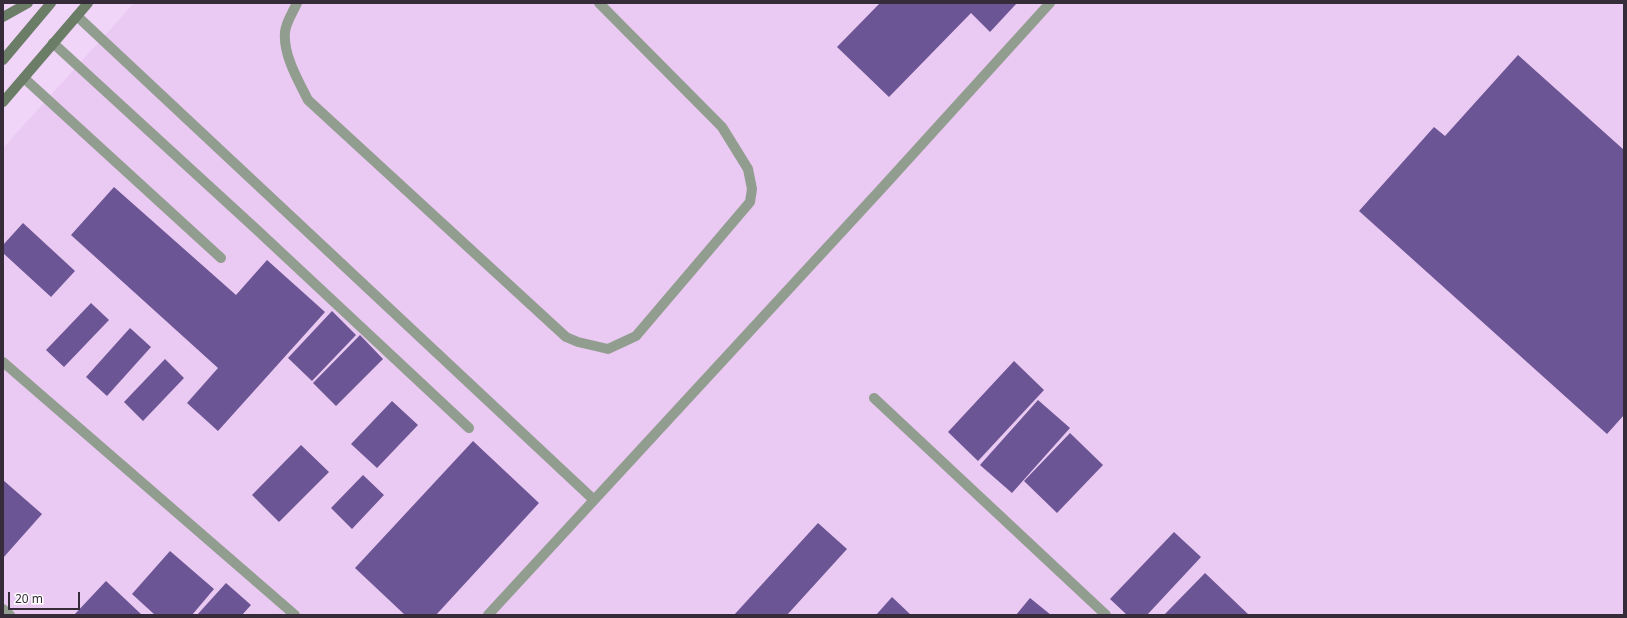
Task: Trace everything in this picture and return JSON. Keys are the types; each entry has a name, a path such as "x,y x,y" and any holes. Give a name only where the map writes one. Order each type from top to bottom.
{"main road":[{"path":"3,17 28,3"},
{"path":"3,60 51,3"},
{"path":"3,102 88,3"}],"street":[{"path":"297,3 285,32 292,70 308,100 566,337 578,342 608,349 636,336 750,202 752,189 748,169 722,127 599,3"},
{"path":"488,615 1050,3"},
{"path":"77,16 594,500"},
{"path":"53,43 262,234 469,428"},
{"path":"24,78 221,258"},
{"path":"3,362 295,615"},
{"path":"874,398 1106,615"},
{"path":"3,609 10,615"}],"shaded area":[{"path":"134,3 1624,3 1624,615 3,615 3,148"}],"building":[{"path":"880,3 1017,3 990,32 971,13 889,97 837,47"},
{"path":"1518,55 1624,150 1624,415 1607,434 1359,211 1434,127 1445,136"},
{"path":"114,187 236,295 267,260 325,312 218,431 187,403 218,368 71,235"},
{"path":"23,223 75,271 51,297 3,253 3,245"},
{"path":"91,303 109,320 64,367 46,350"},
{"path":"332,311 356,335 312,381 288,358"},
{"path":"130,328 151,347 107,396 86,377"},
{"path":"360,335 383,359 336,406 313,383"},
{"path":"165,359 184,378 143,421 124,402"},
{"path":"1014,361 1044,390 978,461 948,432"},
{"path":"1038,400 1070,428 1012,493 980,465"},
{"path":"392,401 418,425 377,468 351,444"},
{"path":"1070,433 1103,465 1057,513 1024,481"},
{"path":"473,441 539,503 436,615 405,615 355,568"},
{"path":"301,445 329,472 279,522 252,495"},
{"path":"363,475 384,495 352,529 331,508"},
{"path":"3,480 42,514 3,558"},
{"path":"818,523 847,549 787,615 734,615"},
{"path":"1174,532 1201,557 1147,615 1127,615 1110,599"},
{"path":"170,551 214,589 192,615 155,615 132,594"},
{"path":"1205,573 1249,615 1164,615"},
{"path":"106,581 142,615 74,615"},
{"path":"226,583 251,605 242,615 197,615"},
{"path":"892,597 911,615 876,615"},
{"path":"1030,598 1051,615 1016,615"}]}
